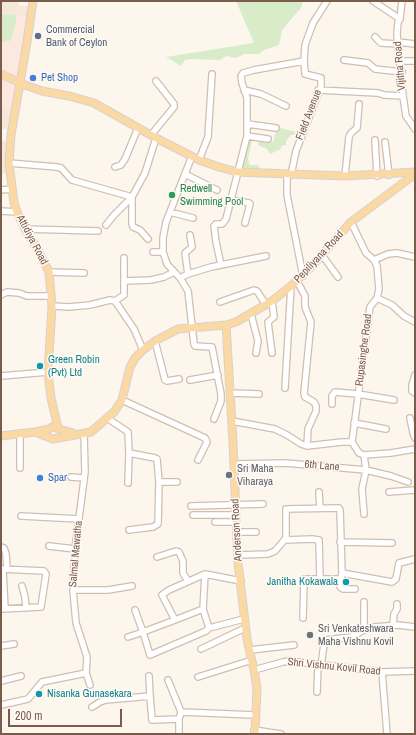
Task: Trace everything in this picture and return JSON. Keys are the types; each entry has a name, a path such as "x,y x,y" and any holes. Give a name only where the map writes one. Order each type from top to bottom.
{"main road":[{"name":"Attidiya Road","path":"33,1 11,135 9,163 12,189 17,212 49,272 52,306 48,372 53,408"},
{"path":"1,74 42,91 94,103 195,158 219,168 237,172 289,175 377,176 415,173"},
{"name":"Pepiliyana Road","path":"53,438 91,432 114,412 122,400 130,367 135,358 155,341 172,332 192,327 226,325 236,322 269,303 303,276 350,222 415,173"},
{"name":"Anderson Road","path":"226,325 238,555 245,628 257,688 255,732"},
{"path":"53,408 48,436 53,438"},
{"path":"35,432 53,438 58,437 58,429 53,408"},
{"path":"1,436 49,429 81,433"}],"street":[{"path":"221,265 214,226 225,222 232,200 237,172 247,136 247,98 241,78 243,73 304,61 305,45 313,23 328,1"},
{"path":"373,1 400,19"},
{"name":"Vijitha Road","path":"402,1 400,19 398,22 398,43 402,72 403,96 406,116 415,129"},
{"path":"375,37 381,43 415,44"},
{"path":"344,60 368,63 375,69 402,72"},
{"name":"Field Avenue","path":"303,276 287,195 289,175 296,151 318,90 321,86 321,78 305,74 304,61"},
{"path":"400,61 415,61"},
{"path":"212,74 208,136 185,174 170,212 163,238 163,252 167,264 180,278 188,291 195,346 212,347 221,394 221,400 214,419"},
{"path":"106,225 114,214 132,197 145,173 153,136 174,107 174,104 156,81"},
{"path":"244,90 261,94 286,106"},
{"path":"318,90 378,93 384,95 403,96"},
{"path":"345,176 349,137 357,128 359,104"},
{"path":"248,124 276,128"},
{"path":"115,167 121,165 126,158 138,128"},
{"path":"247,136 268,139"},
{"path":"375,140 377,176"},
{"path":"384,142 389,175"},
{"path":"9,163 61,168 72,180 132,197"},
{"path":"185,174 218,190"},
{"path":"1,190 12,189"},
{"path":"132,197 133,227 140,230 148,240"},
{"path":"232,200 250,204 245,224"},
{"path":"1,210 17,212"},
{"path":"170,212 194,218"},
{"name":"Rupasinghe Road","path":"350,222 366,253 374,260 377,266 379,282 377,298 370,307 352,442"},
{"path":"25,229 98,230"},
{"path":"188,274 185,253 192,248 190,235"},
{"path":"153,252 163,252"},
{"path":"374,260 388,254 397,253 415,257"},
{"path":"322,255 338,277"},
{"path":"180,278 211,267 266,256"},
{"path":"52,306 69,307 90,305 110,300 115,301 124,295 124,258"},
{"path":"49,272 84,273"},
{"path":"124,281 151,280 164,277 174,272"},
{"path":"297,281 305,296 305,306 311,322 304,393 305,397 314,402 316,411 308,429 307,446"},
{"path":"285,388 291,286"},
{"path":"220,302 254,290 269,303 274,317 268,322 272,353"},
{"path":"1,295 7,292 19,293 27,296 50,296"},
{"path":"377,298 392,304 404,316 415,322"},
{"path":"115,301 134,329 143,350"},
{"path":"251,314 258,342 256,353"},
{"path":"155,341 165,380 179,380"},
{"path":"1,376 48,372"},
{"path":"190,380 218,375"},
{"path":"415,375 412,385 412,391 415,393"},
{"path":"332,404 332,396 335,392 394,400"},
{"path":"230,393 259,394"},
{"path":"122,400 205,438 207,442 198,460"},
{"path":"107,418 128,432 128,483"},
{"path":"410,418 415,438"},
{"path":"232,421 275,429 307,446 352,442 359,453 364,455 415,449"},
{"path":"354,423 386,429"},
{"path":"20,433 20,468"},
{"name":"Salmal Mawatha","path":"81,433 84,478 75,549 72,590 76,623 87,657 86,673 90,685"},
{"path":"129,453 157,459 158,482 158,524 153,527 129,530"},
{"path":"364,455 366,470 362,489 364,514"},
{"name":"6th Lane","path":"234,464 285,463 366,470 408,482"},
{"path":"71,478 84,478"},
{"path":"158,482 177,482"},
{"path":"389,492 415,490"},
{"path":"319,492 320,508"},
{"path":"191,506 263,504"},
{"path":"238,555 268,554 275,551 285,540 287,534 286,509 339,508 342,576 340,587 344,589 355,589"},
{"path":"193,515 236,519"},
{"path":"21,516 79,519"},
{"path":"214,522 236,519"},
{"path":"237,532 256,532"},
{"path":"285,540 319,540 320,579"},
{"path":"340,542 392,543"},
{"path":"49,546 75,549"},
{"path":"1,547 4,548 6,554 4,569 3,609 38,608 43,605 46,574 44,570 4,569"},
{"path":"157,557 176,551 179,552 183,561 183,573 188,581"},
{"path":"303,618 303,581 305,578 320,579 342,576 392,582 396,579 399,563 415,559"},
{"path":"175,620 162,595 205,574 241,581"},
{"path":"205,574 203,609 207,629"},
{"path":"22,586 26,608"},
{"path":"72,590 108,590 132,586"},
{"path":"364,602 364,630"},
{"path":"393,625 397,604"},
{"path":"128,637 203,609"},
{"path":"135,610 150,655 207,629 244,619"},
{"path":"317,692 324,642 351,637 364,630 393,625 415,627"},
{"path":"201,649 245,628"},
{"path":"1,646 14,644"},
{"path":"250,650 294,645"},
{"path":"198,677 252,660"},
{"name":"Shri Vishnu Kovil Road","path":"254,670 285,662 382,672 415,671"},
{"path":"382,672 387,734"},
{"path":"1,705 28,699 42,682 86,673"},
{"path":"1,682 21,676"},
{"path":"148,676 152,720 179,719"},
{"path":"168,680 181,712 179,719 179,734"},
{"path":"92,707 106,700 150,696"},
{"path":"181,712 255,715"},
{"path":"255,732 281,734"}],"shaded area":[{"path":"1,1 17,1 19,5 31,7 31,17 1,14"},
{"path":"16,15 31,17 15,110 1,106 1,42 9,41 16,22"},
{"path":"1,106 15,110 11,131 1,128"},
{"path":"1,140 10,142 10,173 1,174"}],"green space":[{"path":"236,1 303,1 301,8 282,30 279,45 264,50 259,54 245,54 236,58 226,56 220,60 191,59 185,60 181,66 166,57 254,43"},
{"path":"1,14 16,15 16,22 11,40 9,41 1,42"},
{"path":"281,128 296,132 296,135 291,135 286,141 286,145 281,146 281,149 270,154 267,149 258,145 258,140 273,142 276,131"},
{"path":"248,138 252,141 248,159 250,165 258,165 260,168 259,172 241,171"}],"place":[{"name":"Commercial Bank of Ceylon","path":"38,36"},
{"name":"Pet Shop","path":"33,78"},
{"name":"Redwell Swimming Pool","path":"172,195"},
{"name":"Green Robin (Pvt) Ltd","path":"40,366"},
{"name":"Sri Maha Viharaya","path":"229,475"},
{"name":"Spar","path":"40,478"},
{"name":"Janitha Kokawala","path":"346,582"},
{"name":"Sri Venkateshwara Maha Vishnu Kovil","path":"310,635"},
{"name":"Nisanka Gunasekara","path":"39,694"}]}
